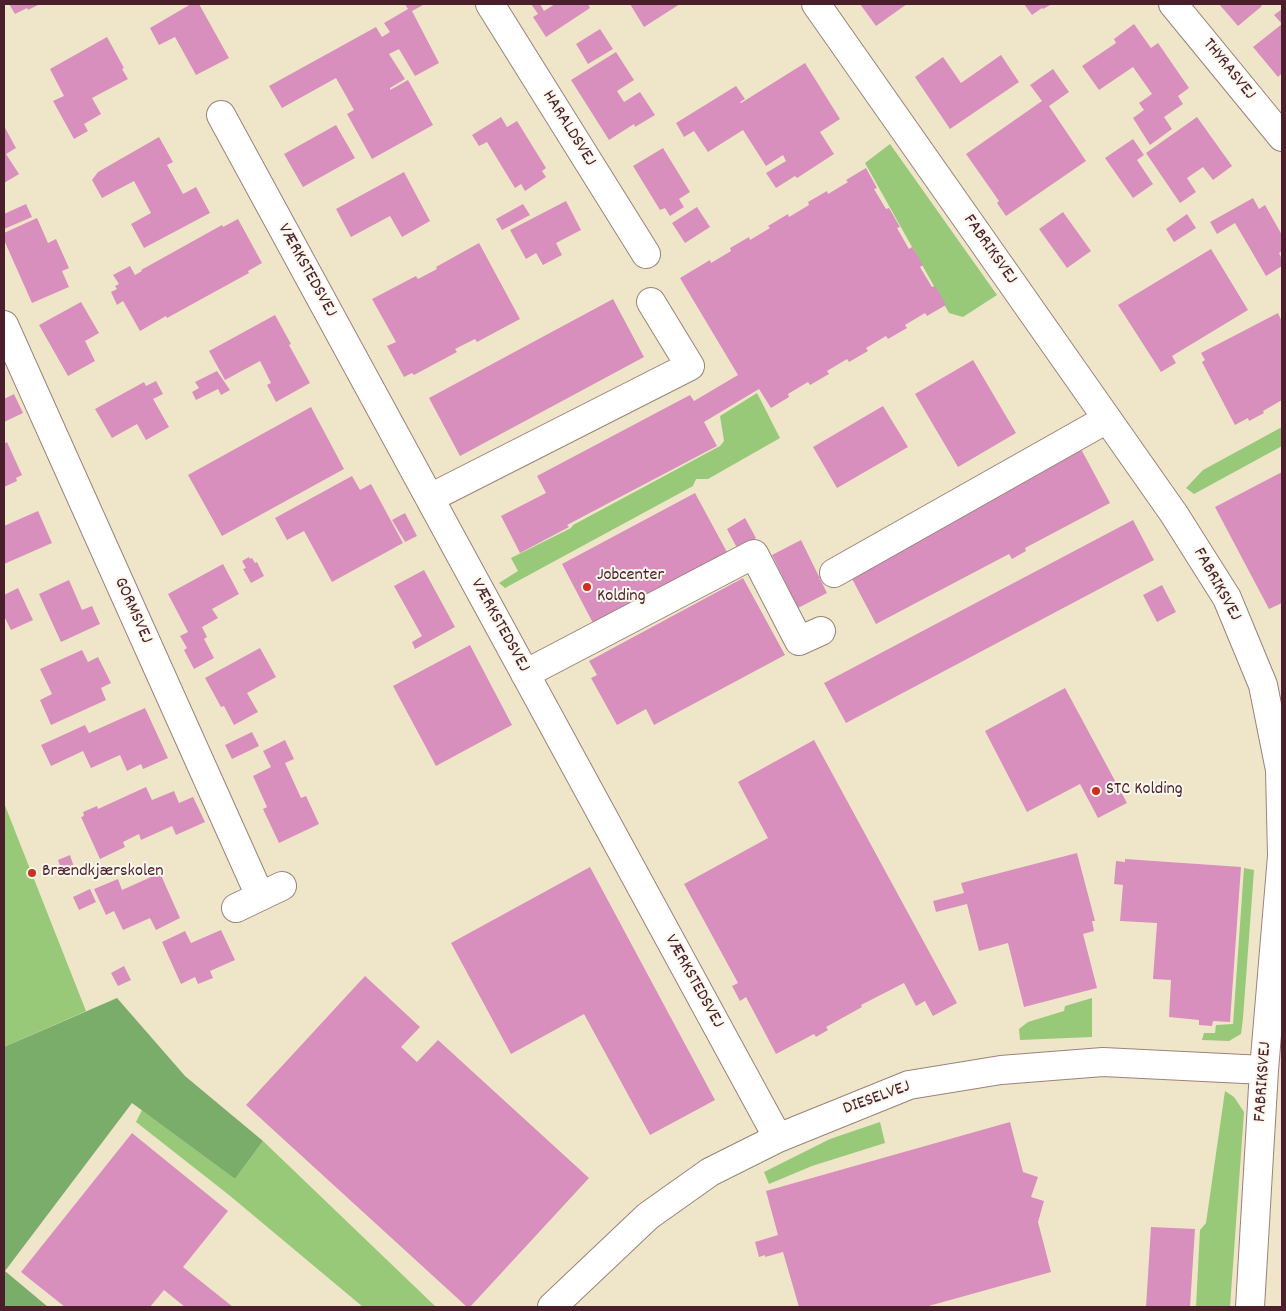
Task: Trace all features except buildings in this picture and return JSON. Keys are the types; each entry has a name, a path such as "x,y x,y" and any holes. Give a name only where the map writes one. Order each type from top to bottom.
{"street":[{"name":"HARALDSVEJ","path":"490,4 646,254"},
{"name":"FABRIKSVEJ","path":"816,4 1174,514 1227,598 1272,682 1280,770 1282,856 1264,1070 1250,1307"},
{"name":"THYRASVEJ","path":"1173,4 1282,137"},
{"name":"VÆRKSTEDSVEJ","path":"221,115 778,1138"},
{"path":"430,498 690,366 651,302"},
{"name":"GORMSVEJ","path":"4,325 259,897"},
{"path":"834,573 1108,419"},
{"path":"525,674 754,554 799,641 821,631"},
{"name":"DIESELVEJ","path":"552,1307 648,1216 710,1172 778,1138 909,1085 1001,1070 1104,1062 1264,1070"}],"green space":[{"path":"890,144 997,295 963,317 949,313 865,163"},
{"path":"757,393 780,438 708,479 696,479 693,486 505,588 499,583 518,571 511,558 571,528 573,525 720,446 724,441 720,416"},
{"path":"1282,427 1282,446 1194,494 1186,488 1203,470"},
{"path":"4,803 86,1011 4,1047"},
{"path":"1244,868 1254,870 1241,1034 1229,1041 1202,1040 1204,1033 1215,1033 1216,1025 1233,1024"},
{"path":"117,998 185,1076 263,1141 235,1179 132,1103 5,1271 48,1307 4,1307 4,1047"},
{"path":"1092,998 1092,1037 1020,1040 1019,1029 1028,1022 1064,1011 1065,1006"},
{"path":"1225,1091 1234,1097 1244,1112 1230,1307 1196,1307 1200,1230 1206,1223"},
{"path":"142,1110 235,1179 263,1141 436,1307 363,1307 229,1195 136,1122"},
{"path":"880,1122 885,1143 812,1166 769,1184 764,1172 830,1139"}],"place":[{"name":"Jobcenter Kolding","path":"587,587"},
{"name":"STC Kolding","path":"1096,791"},
{"name":"Brændkjærskolen","path":"32,873"}]}
